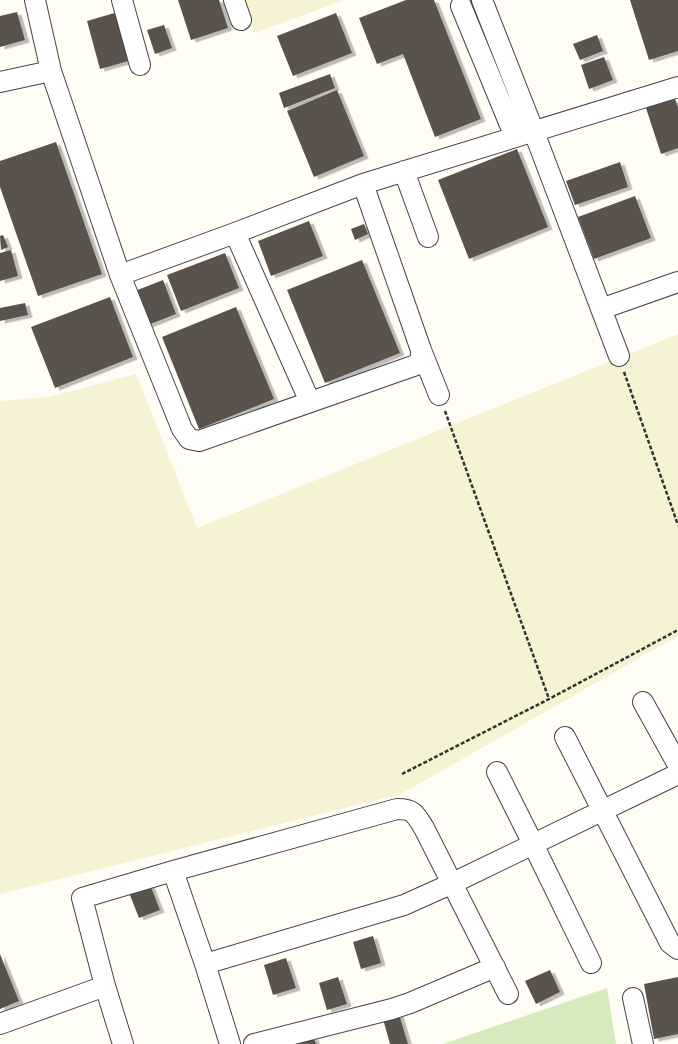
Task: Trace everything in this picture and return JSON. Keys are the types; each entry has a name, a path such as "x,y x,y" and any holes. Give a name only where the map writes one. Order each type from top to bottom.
{"street":[{"path":"35,0 51,71 120,275 182,429 189,439 199,441 416,365 421,359 421,350"},
{"path":"122,0 140,65"},
{"path":"234,0 241,20"},
{"path":"482,0 619,356"},
{"path":"461,6 515,138"},
{"path":"0,82 51,71"},
{"path":"120,275 363,184 678,87"},
{"path":"404,171 428,237"},
{"path":"363,184 421,350 440,395"},
{"path":"235,233 310,402"},
{"path":"601,309 678,282"},
{"path":"643,702 678,765"},
{"path":"565,737 670,943 678,949"},
{"path":"497,772 591,963"},
{"path":"205,964 404,905 453,883 678,774"},
{"path":"123,1044 105,986 82,898 173,871 397,809 405,809 413,812 424,828 508,994"},
{"path":"173,871 205,964 230,1044"},
{"path":"254,1044 392,1009 410,1003 495,967"},
{"path":"0,1024 105,986"},
{"path":"634,998 643,1044"}],"path":[{"path":"619,356 678,525"},
{"path":"440,395 549,698"},
{"path":"402,774 678,630"}],"shaded area":[{"path":"244,0 344,0 255,33"},
{"path":"678,334 678,636 401,794 0,894 0,401 49,397 136,374 197,528"}],"green space":[{"path":"607,988 616,1044 443,1044"}],"building":[{"path":"178,0 219,0 228,28 191,40"},
{"path":"406,0 434,0 481,119 435,137 403,54 377,64 359,18"},
{"path":"630,0 678,0 678,51 649,60"},
{"path":"17,12 25,40 0,47 0,16"},
{"path":"118,12 132,60 100,69 87,21"},
{"path":"336,13 352,53 293,76 277,36"},
{"path":"164,25 172,48 155,54 147,30"},
{"path":"597,35 603,51 580,60 573,44"},
{"path":"604,57 613,80 589,89 581,65"},
{"path":"330,74 335,88 284,108 279,93"},
{"path":"337,90 364,156 314,177 287,111"},
{"path":"675,99 678,107 678,148 661,154 646,108"},
{"path":"56,142 102,274 38,296 0,187 0,161"},
{"path":"517,149 548,227 469,259 438,180"},
{"path":"620,162 628,187 575,205 566,181"},
{"path":"635,196 651,238 594,259 578,217"},
{"path":"309,221 323,256 271,276 258,241"},
{"path":"364,224 368,234 355,240 351,229"},
{"path":"3,235 8,247 1,250 0,236"},
{"path":"11,250 18,276 0,281 0,253"},
{"path":"225,253 239,288 181,311 167,275"},
{"path":"362,260 400,353 325,383 287,290"},
{"path":"163,280 176,314 148,325 135,291"},
{"path":"110,297 133,357 55,388 31,327"},
{"path":"25,303 28,315 0,321 0,308"},
{"path":"236,307 274,399 199,429 162,337"},
{"path":"149,882 160,910 139,918 128,890"},
{"path":"373,936 381,963 361,969 353,942"},
{"path":"0,954 19,1001 0,1009"},
{"path":"286,958 296,988 273,995 264,965"},
{"path":"550,970 560,992 536,1004 525,981"},
{"path":"338,977 347,1004 327,1010 319,983"},
{"path":"678,977 678,1034 654,1039 644,984"},
{"path":"399,1014 408,1044 390,1044 383,1019"},
{"path":"314,1037 316,1044 297,1043"}]}
